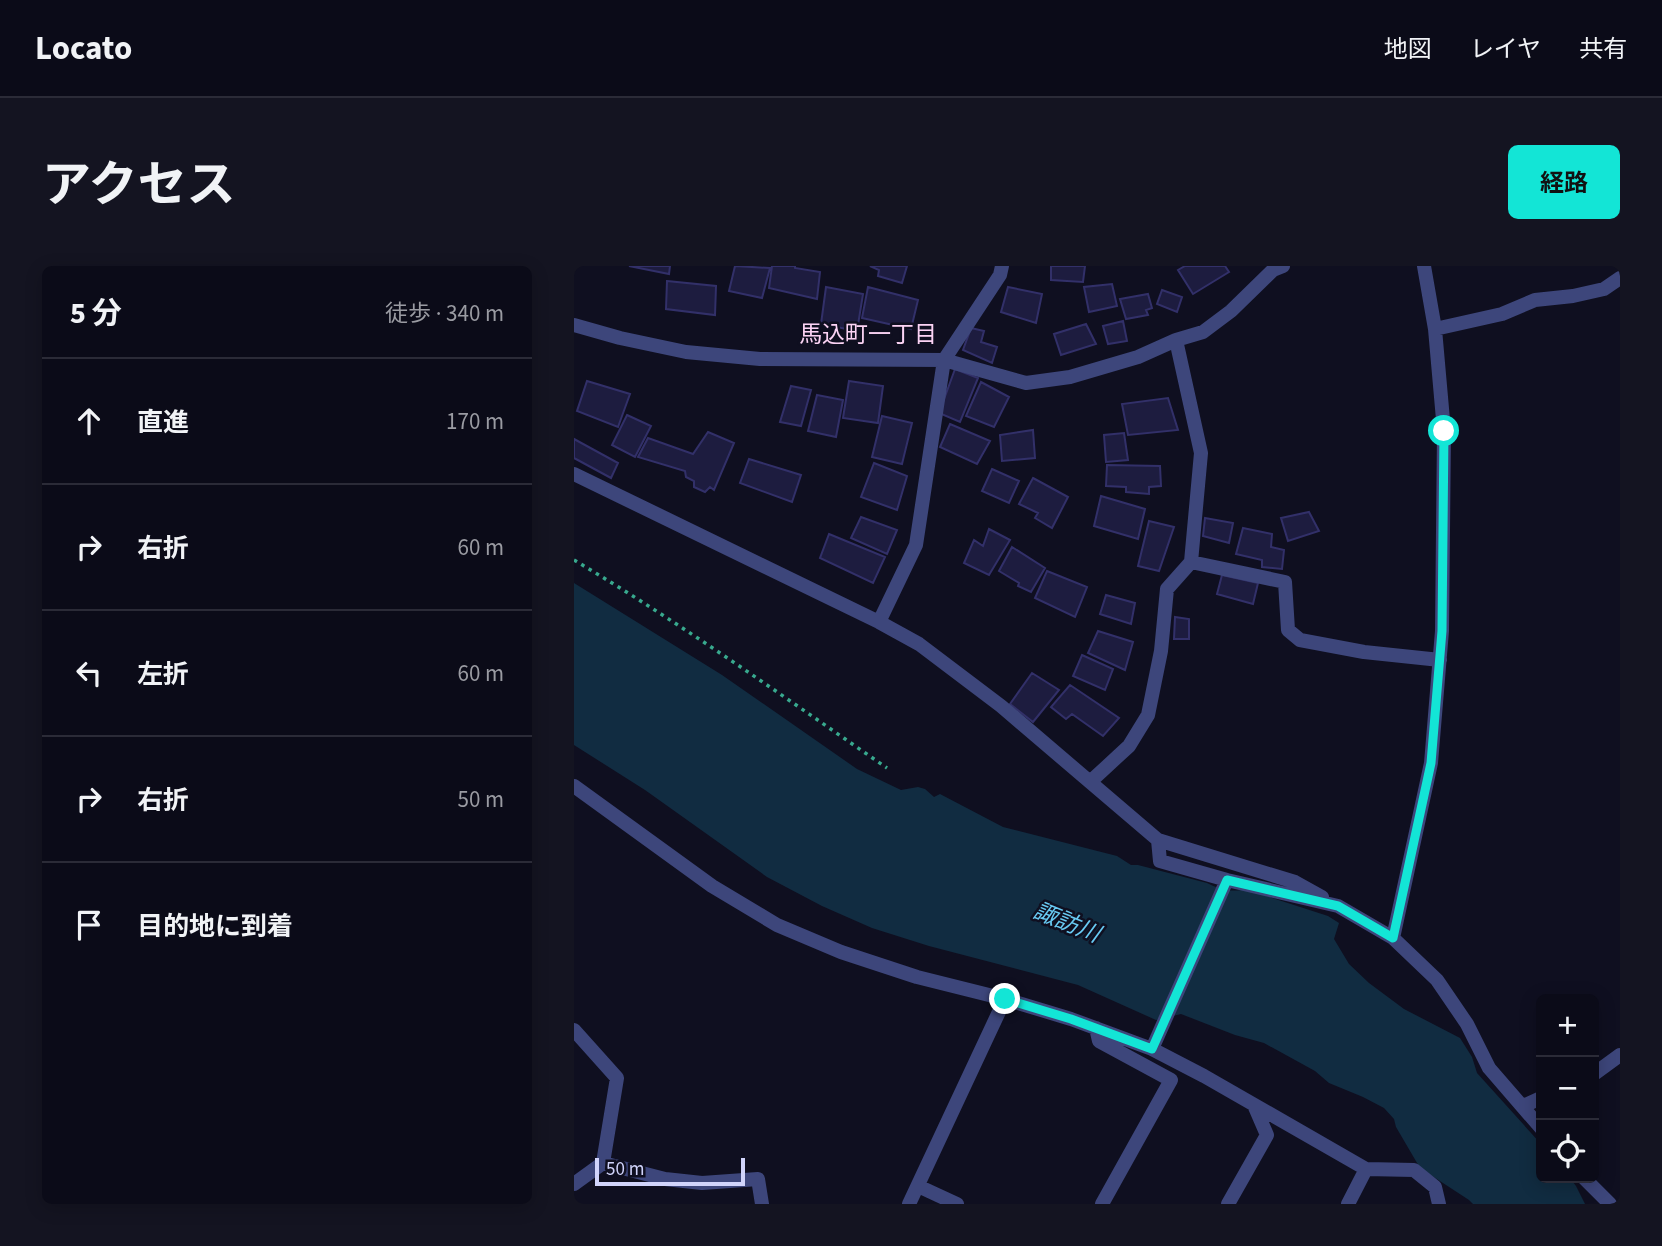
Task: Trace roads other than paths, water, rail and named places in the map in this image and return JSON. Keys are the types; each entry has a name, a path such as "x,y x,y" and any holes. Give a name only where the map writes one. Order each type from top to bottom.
{"street":[{"path":"879,622 916,545 944,360 1000,275 1002,266"},
{"path":"574,325 686,352 760,359 944,360 1026,383 1070,377 1138,357 1176,340 1203,332 1231,311 1273,270 1283,266"},
{"path":"1393,938 1431,763 1442,631 1444,431 1435,329 1424,266"},
{"path":"1435,329 1502,314 1535,300 1604,289 1620,278"},
{"path":"1090,782 1129,746 1149,715 1161,651 1167,589 1191,562 1201,453 1176,340"},
{"path":"574,474 919,644 1001,706 1158,840 1295,882 1393,938 1437,980 1467,1024 1489,1068 1536,1122"},
{"path":"1191,562 1285,582 1288,630 1300,640 1364,652 1440,660"},
{"path":"574,786 712,886 777,925 841,952 1154,1045 1366,1169 1414,1170 1435,1187 1439,1204"},
{"path":"1158,840 1160,861 1226,883 1338,906"},
{"path":"1154,1045 1226,883"},
{"path":"909,1204 1005,999"},
{"path":"1096,1028 1100,1041 1171,1080 1102,1204"},
{"path":"574,1030 617,1078 603,1163 574,1184"},
{"path":"1599,1070 1620,1055"},
{"path":"1523,1106 1536,1100"},
{"path":"1228,1204 1267,1135 1254,1104"},
{"path":"603,1163 665,1179 702,1183 758,1179 762,1204"},
{"path":"1348,1204 1366,1169"},
{"path":"1589,1183 1610,1204"},
{"path":"918,1186 957,1204"}],"water":[{"name":"諏訪川","path":"574,583 722,675 857,769 901,790 918,787 925,789 934,797 940,794 1003,827 1117,856 1131,865 1207,883 1221,889 1245,889 1328,916 1339,923 1334,939 1349,964 1369,983 1404,1009 1460,1038 1472,1057 1477,1073 1536,1138 1536,1183 1574,1183 1585,1204 1473,1204 1420,1168 1394,1119 1384,1108 1329,1083 1315,1071 1264,1043 1181,1014 1156,1020 1078,985 929,946 872,928 767,877 645,790 574,745"}],"district":[{"name":"馬込町一丁目","path":"868,334"}]}
